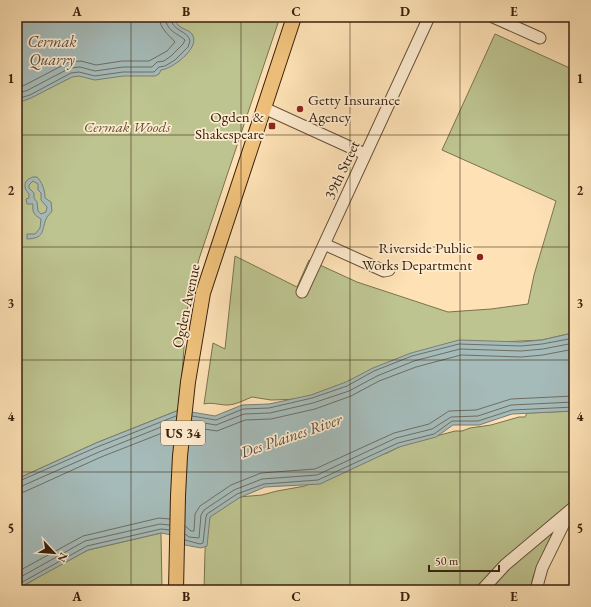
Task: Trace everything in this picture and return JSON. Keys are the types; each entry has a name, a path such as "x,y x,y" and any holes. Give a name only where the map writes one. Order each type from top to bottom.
{"main road":[{"name":"Ogden Avenue","path":"176,590 180,456 188,382 203,293 294,17"}],"street":[{"name":"39th Street","path":"302,292 429,17"},
{"path":"493,17 540,38"},
{"path":"264,108 365,154"},
{"path":"324,244 384,270 389,270"},
{"path":"482,590 505,565 572,508"},
{"path":"536,590 542,568 572,508"}],"green space":[{"name":"Cermak Woods","path":"17,17 280,17 199,259 187,311 179,410 96,443 17,479"},
{"path":"495,34 574,70 574,334 542,340 501,342 399,364 302,399 271,400 252,397 230,405 210,403 204,404 213,343 225,349 235,256 297,287 309,260 357,282 448,312 491,309 528,304 534,275 556,201 442,150"},
{"path":"574,411 574,500 564,508 540,560 533,577 530,590 204,590 206,512 239,497 262,495 305,486 313,482 334,477 372,458 403,445 455,431 462,431 519,417 525,417 527,413"},
{"path":"161,533 162,590 17,590 88,550"}],"water":[{"name":"Cermak Quarry","path":"17,17 173,17 178,25 192,34 194,41 192,47 183,58 166,69 161,70 159,74 155,76 123,76 95,80 79,76 72,77 31,98 17,103"},
{"path":"37,177 40,181 44,189 45,198 51,202 52,211 46,218 43,231 40,236 27,239 27,234 35,234 40,228 41,219 34,213 33,204 27,204 26,199 29,198 29,194 25,184 30,178","holes":["33,181 38,184 38,190 41,193 41,200 47,207 46,212 41,214 38,211 34,193 29,188 29,185"]},
{"name":"Des Plaines River","path":"574,334 574,411 512,414 479,425 453,425 436,437 399,447 320,484 265,487 239,498 210,517 207,546 201,548 185,545 172,535 161,533 88,550 17,589 17,479 96,443 179,410 215,416 242,405 269,404 311,395 346,382 373,368 411,353 459,340 521,342 542,340"}],"place":[{"name":"Getty Insurance Agency","path":"300,109"},
{"name":"Ogden & Shakespeare","path":"272,126"},
{"name":"Riverside Public Works Department","path":"480,257"}]}
